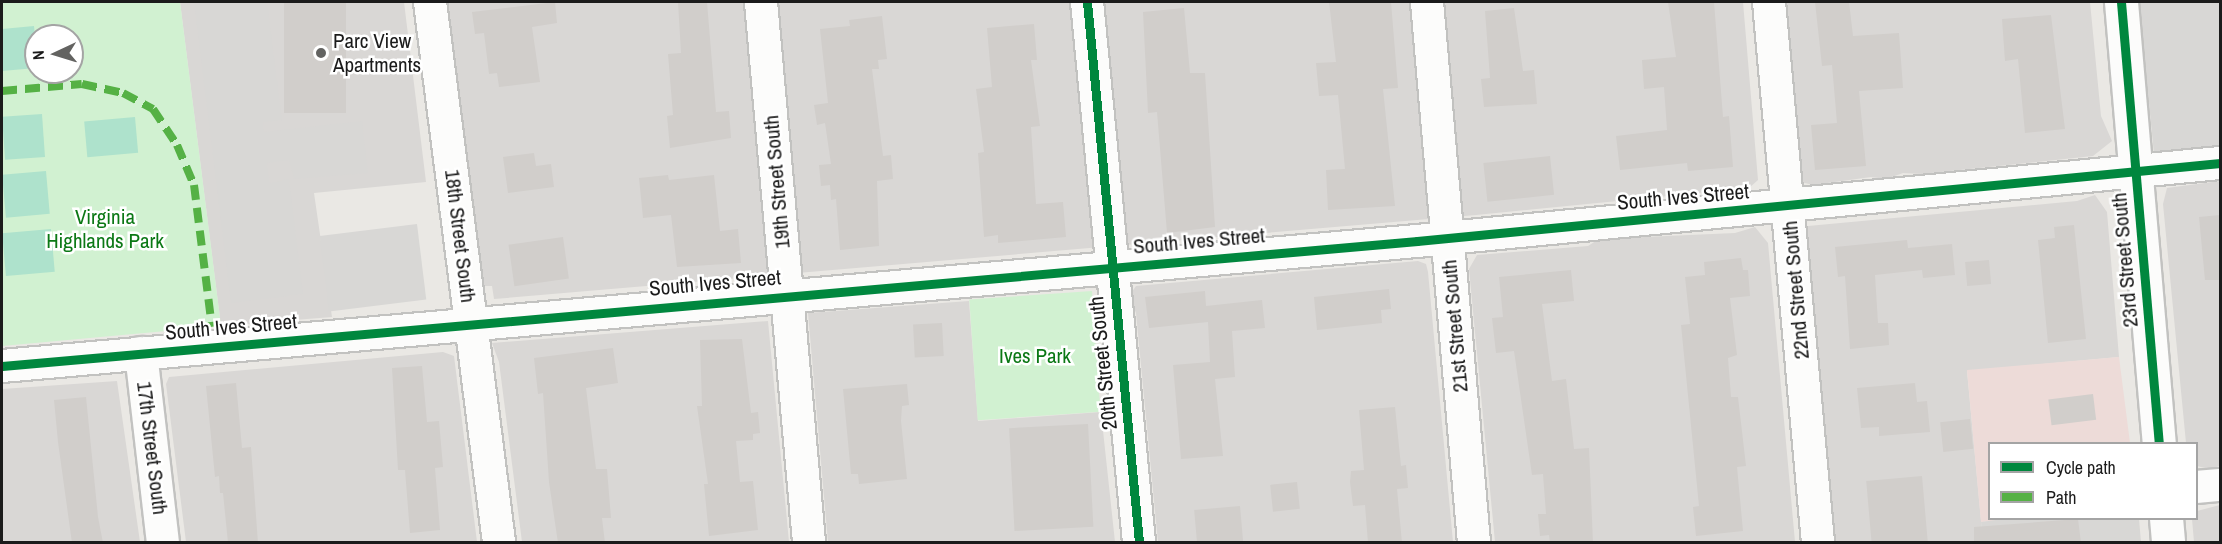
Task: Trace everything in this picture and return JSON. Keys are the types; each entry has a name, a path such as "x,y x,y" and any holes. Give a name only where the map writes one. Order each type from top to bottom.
{"street":[{"name":"18th Street South","path":"430,2 499,543"},
{"name":"19th Street South","path":"761,2 809,543"},
{"name":"20th Street South","path":"1087,2 1139,543"},
{"name":"21st Street South","path":"1427,2 1474,543"},
{"name":"22nd Street South","path":"1769,2 1818,543"},
{"name":"23rd Street South","path":"2121,2 2159,442"},
{"name":"South Ives Street","path":"2,366 471,322 1447,238 2220,163"},
{"name":"17th Street South","path":"141,353 164,543"},
{"path":"2198,487 2220,485"},
{"path":"2166,520 2168,543"}],"shaded area":[{"name":"Parc View Apartments","path":"180,2 404,2 426,182 314,193 332,317 221,326"},
{"path":"194,2 267,2 282,120 263,122 264,132 362,121 368,173 294,179 289,160 267,163 270,183 289,179 303,294 231,303"},
{"path":"448,2 1743,2 1758,180 1749,188 1476,215 494,299 492,286 484,286"},
{"path":"1784,2 2090,2 2101,116 2112,141 2093,156 1922,174 1903,173 1886,179 1871,177 1813,185 1801,182"},
{"path":"2139,2 2220,2 2220,147 2154,154"},
{"path":"2220,181 2220,466 2209,469 2198,466 2198,442 2186,442 2163,204 2167,188"},
{"path":"2095,195 2107,212 2119,357 1967,371 1983,542 1834,542 1803,235 1808,226 2077,201"},
{"path":"417,224 426,299 329,311 320,236"},
{"path":"1755,227 1768,243 1795,542 1495,542 1469,269 1477,255 1588,246 1599,239 1735,233"},
{"path":"1418,261 1426,264 1428,272 1453,542 1158,542 1136,313 1129,296 1136,286"},
{"path":"969,301 978,421 1101,412 1115,542 828,542 808,313"},
{"path":"768,321 789,542 522,542 499,362 492,343"},
{"path":"443,352 454,356 477,542 186,542 166,384 169,377"},
{"path":"2119,357 2130,442 1988,442 1988,520 2000,520 1981,522 1967,370"},
{"path":"117,381 140,542 2,542 2,389"},
{"path":"2220,505 2220,542 2194,542 2192,520 2198,520 2198,511"},
{"path":"1996,520 2139,520 2141,542 1983,542 1981,522"}],"green space":[{"name":"Virginia Highlands Park","path":"2,2 180,2 221,326 2,346"},
{"path":"24,27 24,69 2,71 2,29"},
{"path":"42,114 45,157 5,160 2,117"},
{"path":"135,117 138,153 87,157 84,121"},
{"path":"46,171 50,214 6,218 2,175"},
{"path":"51,229 55,272 6,276 2,233"},
{"name":"Ives Park","path":"1092,291 1100,412 978,420 969,300"}],"building":[{"name":"Parc View Apartments","path":"284,2 346,2 346,113 284,113"},
{"path":"555,2 557,23 532,27 540,82 499,87 497,73 489,74 484,33 475,34 472,12"},
{"path":"678,2 707,2 716,112 729,111 731,138 670,148 667,116 673,115 668,54 681,53"},
{"path":"1329,2 1391,2 1398,88 1383,89 1395,206 1328,210 1326,170 1345,169 1338,95 1319,96 1316,63 1336,62"},
{"path":"1668,2 1714,2 1723,117 1729,116 1733,167 1688,171 1687,163 1620,170 1616,136 1667,130 1664,87 1644,89 1642,60 1676,57"},
{"path":"1815,2 1849,2 1853,36 1899,33 1903,88 1859,91 1866,166 1815,170 1811,125 1837,123 1832,65 1822,66"},
{"path":"1184,8 1190,73 1205,73 1215,227 1167,233 1157,112 1148,113 1143,12"},
{"path":"1514,8 1523,71 1534,70 1537,104 1484,107 1481,79 1490,78 1485,11"},
{"path":"2051,15 2065,129 2025,133 2018,59 2005,61 2002,19"},
{"path":"882,16 887,59 878,60 879,69 872,69 883,156 891,155 893,179 877,181 879,246 840,250 836,199 831,200 830,185 821,186 819,165 831,164 825,123 817,125 814,105 828,103 820,29 850,26 849,20"},
{"path":"1034,24 1037,60 1031,60 1040,126 1031,127 1036,204 1063,202 1066,237 998,243 998,235 984,237 978,153 984,152 976,89 992,87 987,28"},
{"path":"534,153 536,166 551,164 554,187 508,193 503,157"},
{"path":"1550,156 1554,195 1487,202 1483,163"},
{"path":"668,175 669,180 714,175 720,231 738,229 741,263 677,267 671,215 643,218 639,178"},
{"path":"2220,215 2220,280 2205,280 2199,217"},
{"path":"2074,225 2086,339 2048,343 2038,240 2055,238 2054,227"},
{"path":"563,237 569,279 514,286 509,245"},
{"path":"1907,240 1908,248 1952,244 1955,275 1923,278 1922,270 1875,275 1878,323 1888,323 1889,345 1850,349 1845,276 1838,277 1835,247"},
{"path":"1741,258 1743,270 1748,270 1750,296 1730,298 1737,355 1728,358 1731,397 1738,397 1746,466 1737,467 1743,531 1696,536 1693,507 1699,506 1681,325 1690,324 1685,277 1705,275 1704,262"},
{"path":"1989,260 1991,284 1967,286 1965,262"},
{"path":"1571,270 1574,301 1542,304 1552,381 1566,379 1574,449 1589,448 1593,543 1550,543 1549,535 1540,536 1538,514 1546,514 1543,474 1532,475 1514,351 1496,353 1492,318 1503,317 1499,277"},
{"path":"1389,289 1391,309 1381,310 1382,323 1317,330 1314,297"},
{"path":"1205,291 1206,306 1262,300 1265,328 1232,331 1235,377 1215,379 1223,456 1181,459 1173,365 1210,362 1208,322 1149,328 1145,297"},
{"path":"942,323 944,356 915,357 913,325"},
{"path":"742,339 751,413 758,412 760,433 753,434 753,440 736,441 740,482 753,481 758,530 709,536 704,484 708,484 697,406 702,406 700,340"},
{"path":"613,348 618,383 586,388 596,469 607,469 611,518 602,518 605,543 558,543 549,482 543,393 538,394 534,358"},
{"path":"422,366 427,422 439,421 443,467 435,468 440,530 410,533 405,470 398,470 392,368"},
{"path":"236,383 242,448 251,447 258,543 228,543 223,493 220,493 219,476 215,477 206,386"},
{"path":"1915,383 1917,402 1927,401 1930,432 1879,436 1879,427 1861,428 1857,388"},
{"path":"907,384 909,405 902,406 901,421 907,479 859,484 858,474 851,474 843,389"},
{"path":"2093,394 2096,420 2052,425 2048,399"},
{"path":"86,397 98,517 103,543 72,543 58,442 54,400"},
{"path":"1395,407 1401,466 1406,465 1408,488 1397,489 1402,543 1368,543 1365,505 1353,506 1350,482 1351,471 1364,470 1359,410"},
{"path":"1970,419 1973,449 1943,452 1940,422"},
{"path":"1088,424 1093,527 1014,531 1009,428"},
{"path":"1922,476 1928,542 1872,542 1866,481"},
{"path":"1297,482 1300,509 1273,512 1270,485"},
{"path":"1240,506 1243,542 1197,542 1194,510"},
{"path":"2078,520 2081,543 1974,543 1974,527"}],"marked path":[{"path":"2,91 82,84 123,93 153,109 177,145 194,185 212,327"}],"cycle path":[{"path":"1087,2 1139,542"},
{"path":"2121,2 2159,442"},
{"path":"2,366 1417,241 2220,163"}],"place":[{"name":"Parc View Apartments","path":"321,53"}]}
